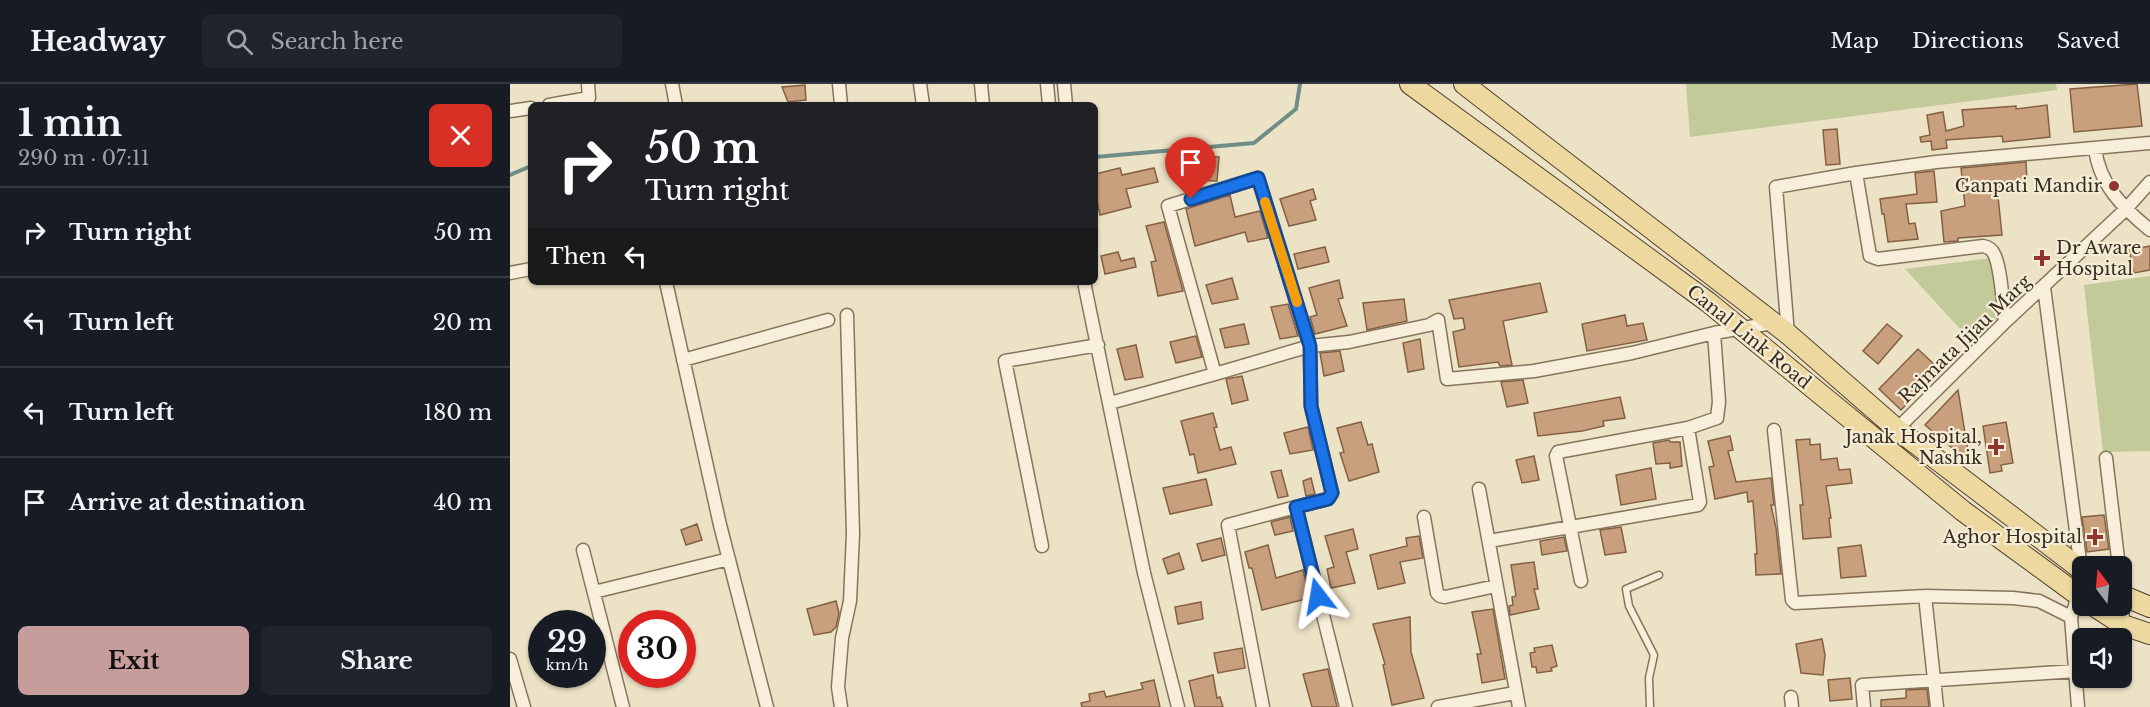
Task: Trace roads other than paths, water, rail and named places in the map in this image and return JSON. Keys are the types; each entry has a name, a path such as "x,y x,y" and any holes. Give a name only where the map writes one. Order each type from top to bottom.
{"main road":[{"name":"Canal Link Road","path":"1410,84 1742,328 1963,511 2072,590"},
{"name":"Canal Link Road","path":"1464,84 1780,328 1898,430 2072,562"},
{"path":"2132,597 2150,607"},
{"path":"2109,616 2123,625 2150,634"}],"street":[{"path":"566,102 589,98 588,84"},
{"path":"675,102 672,85 686,84"},
{"path":"839,84 841,102"},
{"path":"920,84 923,102"},
{"path":"981,84 983,102"},
{"path":"1047,84 1049,102"},
{"path":"1064,84 1066,102"},
{"path":"510,111 528,108"},
{"path":"1110,403 1310,346 1349,342 1394,333 1428,325 1438,320 1447,380 1534,371 1632,353 1742,328 1780,328 1776,187 1936,162 2150,143"},
{"path":"2095,148 2096,160 2104,179 2125,210 2150,230"},
{"path":"1856,173 1870,256 1878,259 1988,247 1994,254 1997,266 2005,321"},
{"path":"1215,374 1168,206 1258,178 1310,346 1311,406 1332,493 1328,499 1228,525 1263,707"},
{"name":"Rajmata Jijau Marg","path":"1881,445 2005,321 2125,210 2150,182"},
{"path":"510,273 528,270"},
{"path":"667,285 720,525 767,707"},
{"path":"1085,285 1144,573 1178,707"},
{"path":"2044,287 2079,556"},
{"path":"841,707 838,687 842,638 850,601 854,534 847,315"},
{"path":"683,360 828,320"},
{"path":"1581,581 1556,456 1558,452 1688,428 1714,420 1719,416 1714,333"},
{"path":"1042,546 1005,361 1098,345"},
{"path":"1489,541 1698,505 1700,502 1688,428"},
{"path":"1774,430 1792,600 1795,603 1925,596 2013,598 2039,601 2072,617 2073,628"},
{"path":"2106,458 2118,556"},
{"path":"1479,489 1519,707"},
{"path":"1296,507 1346,707"},
{"path":"1424,517 1437,593 1440,596 1445,597 1496,586"},
{"path":"583,550 623,707"},
{"path":"594,592 729,559"},
{"path":"1925,596 1937,707"},
{"path":"2123,616 2123,625"},
{"path":"510,659 524,707"},
{"path":"1864,707 1862,685 2072,671"},
{"path":"2077,688 2078,707"},
{"path":"1438,707 1515,693"}],"lane":[{"path":"1650,707 1649,678 1654,655 1629,606 1626,589 1659,575"}],"waterway":[{"path":"1098,157 1254,143 1296,109 1300,84"},
{"path":"510,175 528,167"}],"place":[{"name":"Ganpati Mandir","path":"2114,186"},
{"name":"Dr Aware Hospital","path":"2042,258"},
{"name":"Janak Hospital, Nashik","path":"1996,447"},
{"name":"Aghor Hospital","path":"2095,537"}]}
